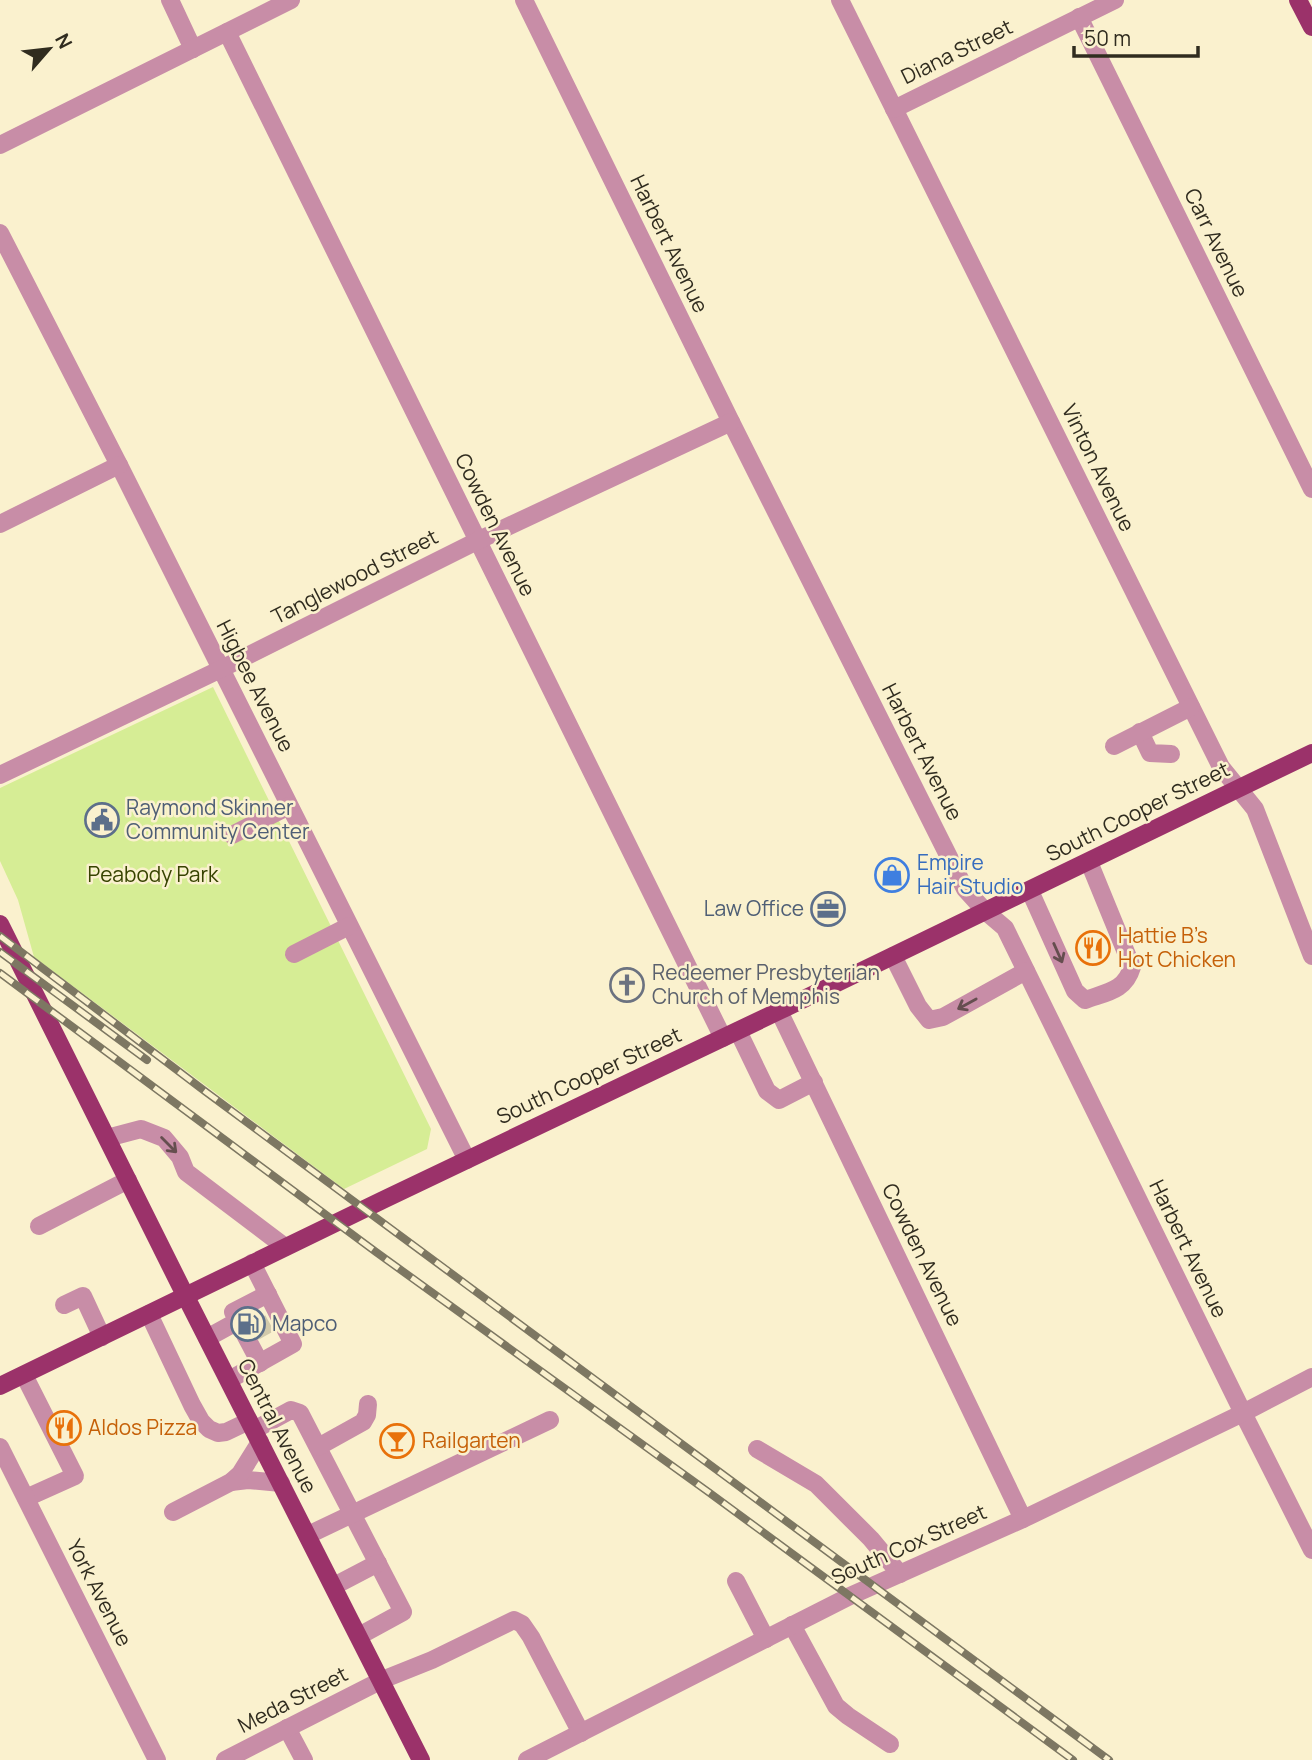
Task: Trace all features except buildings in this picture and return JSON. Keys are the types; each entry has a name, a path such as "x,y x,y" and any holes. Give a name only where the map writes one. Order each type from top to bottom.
{"main road":[{"path":"1298,0 1312,27"},
{"name":"South Cooper Street","path":"0,1386 1312,753"},
{"name":"Central Avenue","path":"0,923 185,1295 382,1680 416,1758"}],"street":[{"path":"170,0 193,49"},
{"path":"0,145 291,0"},
{"name":"Harbert Avenue","path":"524,0 965,889 1005,928 1312,1550"},
{"name":"Vinton Avenue","path":"840,0 1221,767 1255,809 1304,912 1312,956"},
{"name":"Diana Street","path":"894,109 1088,9 1115,0"},
{"name":"Carr Avenue","path":"1088,9 1312,489"},
{"name":"Cowden Avenue","path":"227,32 477,541 730,1034 767,1091 779,1100 814,1082"},
{"name":"Higbee Avenue","path":"0,233 467,1160"},
{"name":"Tanglewood Street","path":"0,775 221,669 477,541 731,422"},
{"path":"0,524 119,466"},
{"path":"1114,746 1191,707"},
{"path":"1140,732 1150,753 1171,754"},
{"path":"232,835 289,806"},
{"path":"1030,891 1075,991 1085,1000 1122,986 1129,978 1132,967 1089,862"},
{"path":"294,954 349,926"},
{"path":"893,956 918,1006 929,1020 943,1017 1026,971"},
{"name":"Cowden Avenue","path":"779,1011 1023,1519"},
{"path":"107,1138 141,1129 164,1138 180,1157 186,1172 285,1247"},
{"path":"38,1226 128,1180"},
{"path":"252,1263 268,1294 257,1326 260,1363"},
{"path":"229,1380 293,1345 233,1312 268,1294"},
{"path":"64,1305 83,1297 102,1337"},
{"path":"149,1314 192,1405 209,1429 218,1433 255,1431 291,1410 300,1413 403,1612 359,1636"},
{"path":"207,1338 257,1326"},
{"path":"24,1374 75,1476 26,1498"},
{"name":"South Cox Street","path":"527,1760 850,1596 1023,1519 1312,1377"},
{"path":"318,1447 363,1422 368,1404"},
{"path":"308,1535 550,1420"},
{"path":"173,1512 231,1482 240,1474 255,1431"},
{"name":"York Avenue","path":"0,1447 157,1760"},
{"path":"757,1449 816,1484 871,1539 900,1574"},
{"path":"231,1482 248,1480 281,1483"},
{"path":"334,1586 378,1563"},
{"path":"736,1581 766,1639"},
{"name":"Meda Street","path":"225,1760 255,1753 287,1728 382,1680 432,1660 510,1621 518,1621 531,1637 581,1733"},
{"path":"792,1625 836,1706 890,1744"},
{"path":"287,1728 304,1760"}],"green space":[{"name":"Peabody Park","path":"213,687 431,1129 427,1149 344,1189 34,957 18,900 0,861 0,788"}],"tunnel":[{"path":"254,1332 270,1323"}],"railway":[{"path":"0,936 206,1092 1109,1760"},
{"path":"0,952 147,1060"},
{"path":"0,973 376,1252 1073,1760"}],"place":[{"name":"Raymond Skinner Community Center","path":"102,820"},
{"name":"Empire Hair Studio","path":"892,875"},
{"name":"Law Office","path":"828,909"},
{"name":"Hattie B’s Hot Chicken","path":"1093,948"},
{"name":"Redeemer Presbyterian Church of Memphis","path":"627,985"},
{"name":"Mapco","path":"248,1324"},
{"name":"Aldos Pizza","path":"64,1428"},
{"name":"Railgarten","path":"397,1441"}]}
